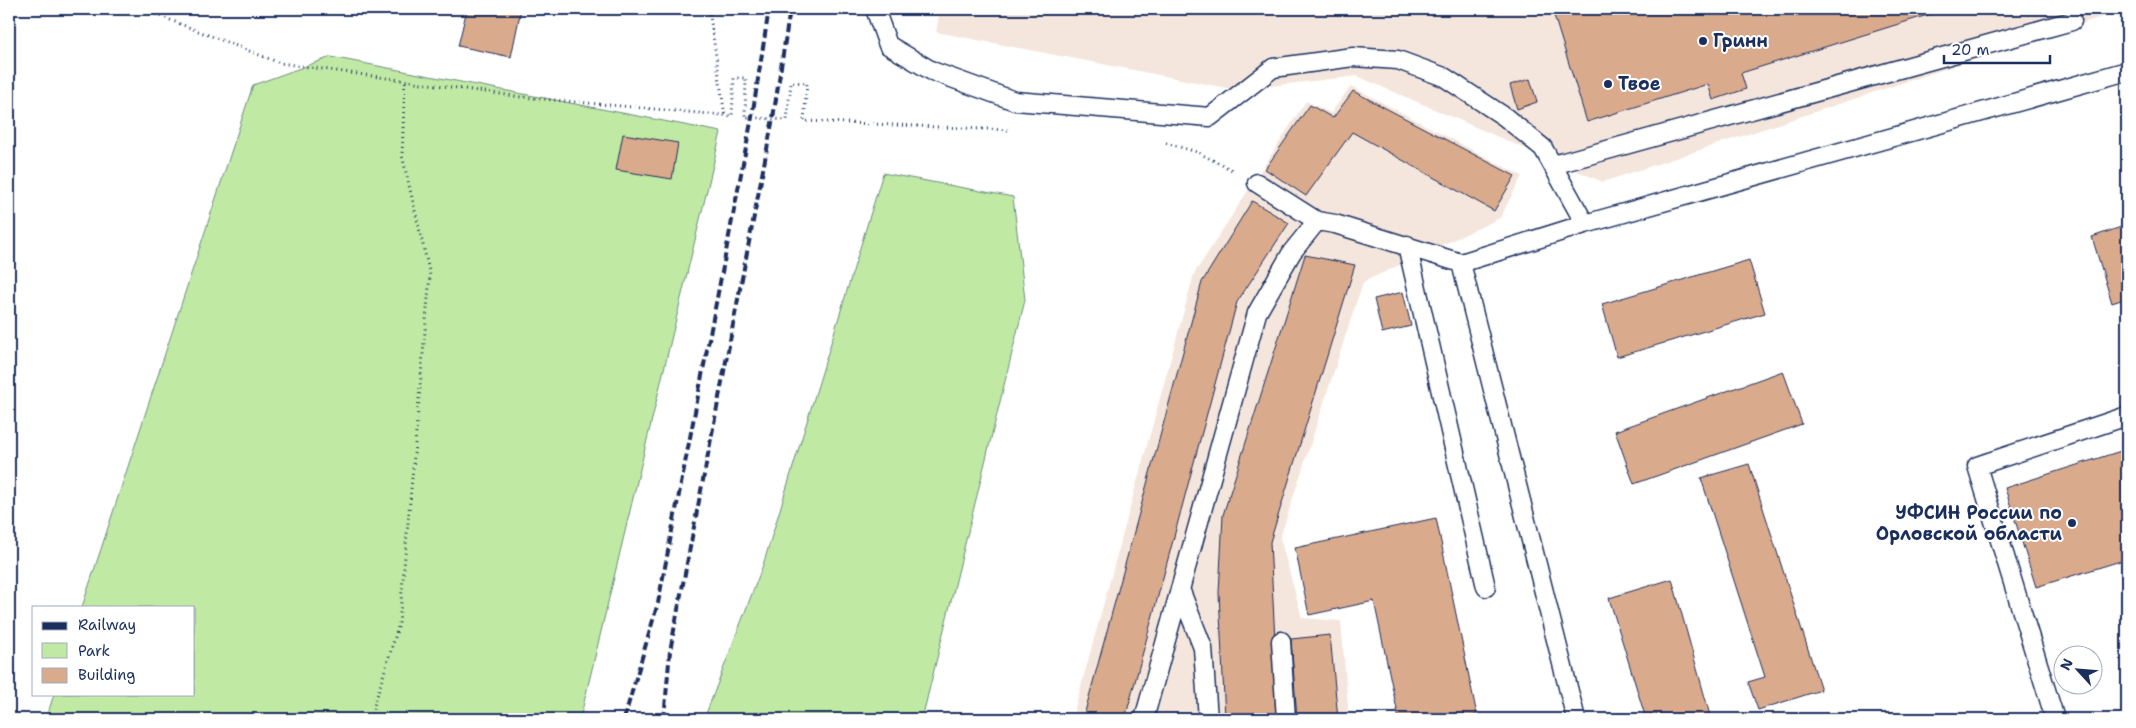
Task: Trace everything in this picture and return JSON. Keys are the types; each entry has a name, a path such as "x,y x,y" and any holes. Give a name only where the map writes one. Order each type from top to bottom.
{"lane":[{"path":"875,9 888,45 932,71 1015,102 1210,116 1273,68 1353,57 1398,60 1444,77 1505,117 1543,148 1585,224"},
{"path":"1553,165 2072,21"},
{"path":"1257,183 1317,221 1335,224 1407,245 1461,263 1585,224 2127,72"},
{"path":"1144,719 1256,313 1292,252 1317,221"},
{"path":"1407,245 1486,587"},
{"path":"1461,263 1576,719"},
{"path":"2055,719 1977,466 2127,416"},
{"path":"1180,589 1203,648 1208,719"},
{"path":"1281,641 1286,719"}],"path":[{"path":"142,9 280,63 405,81 521,97 732,116 734,78 746,78 745,116 787,120 791,82 807,83 804,121 1012,130"},
{"path":"709,9 725,116"},
{"path":"370,719 399,624 430,275 402,155 405,81"},
{"path":"1159,140 1197,152 1257,183"}],"shaded area":[{"path":"940,9 2126,9 1603,182 1357,76 1237,90 936,32"},
{"path":"1351,86 1522,176 1500,218 1363,282 1280,538 1302,618 1341,621 1349,719 1072,719 1194,274 1306,101 1331,113"}],"green space":[{"path":"331,57 721,132 580,719 46,719 53,696 195,696 195,606 82,606 253,85"},
{"path":"883,173 1013,197 1025,300 922,719 704,719 763,565"}],"building":[{"path":"467,9 521,9 511,57 458,46"},
{"name":"Гринн","path":"1552,9 1947,9 1741,73 1746,89 1713,100 1708,84 1587,122"},
{"path":"1530,79 1537,102 1517,109 1510,85"},
{"path":"1353,91 1515,176 1494,211 1352,132 1306,196 1265,169 1310,105 1333,118"},
{"path":"623,134 678,143 672,179 616,170"},
{"path":"1252,201 1289,223 1237,302 1125,719 1083,719 1202,282"},
{"path":"2127,225 2127,298 2112,303 2092,237"},
{"path":"1305,255 1355,265 1270,542 1279,719 1225,719 1219,593 1223,515"},
{"path":"1749,260 1765,313 1617,357 1602,304"},
{"path":"1403,292 1411,326 1382,333 1374,299"},
{"path":"1783,371 1802,424 1634,484 1615,431"},
{"name":"УФСИН России по Орловской области","path":"2127,449 2127,559 2036,587 2005,488"},
{"path":"1749,464 1821,690 1758,710 1748,682 1765,677 1701,478"},
{"path":"1436,518 1477,715 1456,719 1399,719 1374,601 1309,615 1295,548"},
{"path":"1672,579 1711,719 1646,719 1609,598"},
{"path":"1330,635 1338,719 1297,719 1291,639"}],"railway":[{"path":"624,719 658,603 752,117 769,9"},
{"path":"664,719 670,651 773,118 790,9"}],"place":[{"name":"Гринн","path":"1703,41"},
{"name":"Твое","path":"1608,84"},
{"name":"УФСИН России по Орловской области","path":"2072,523"}]}
